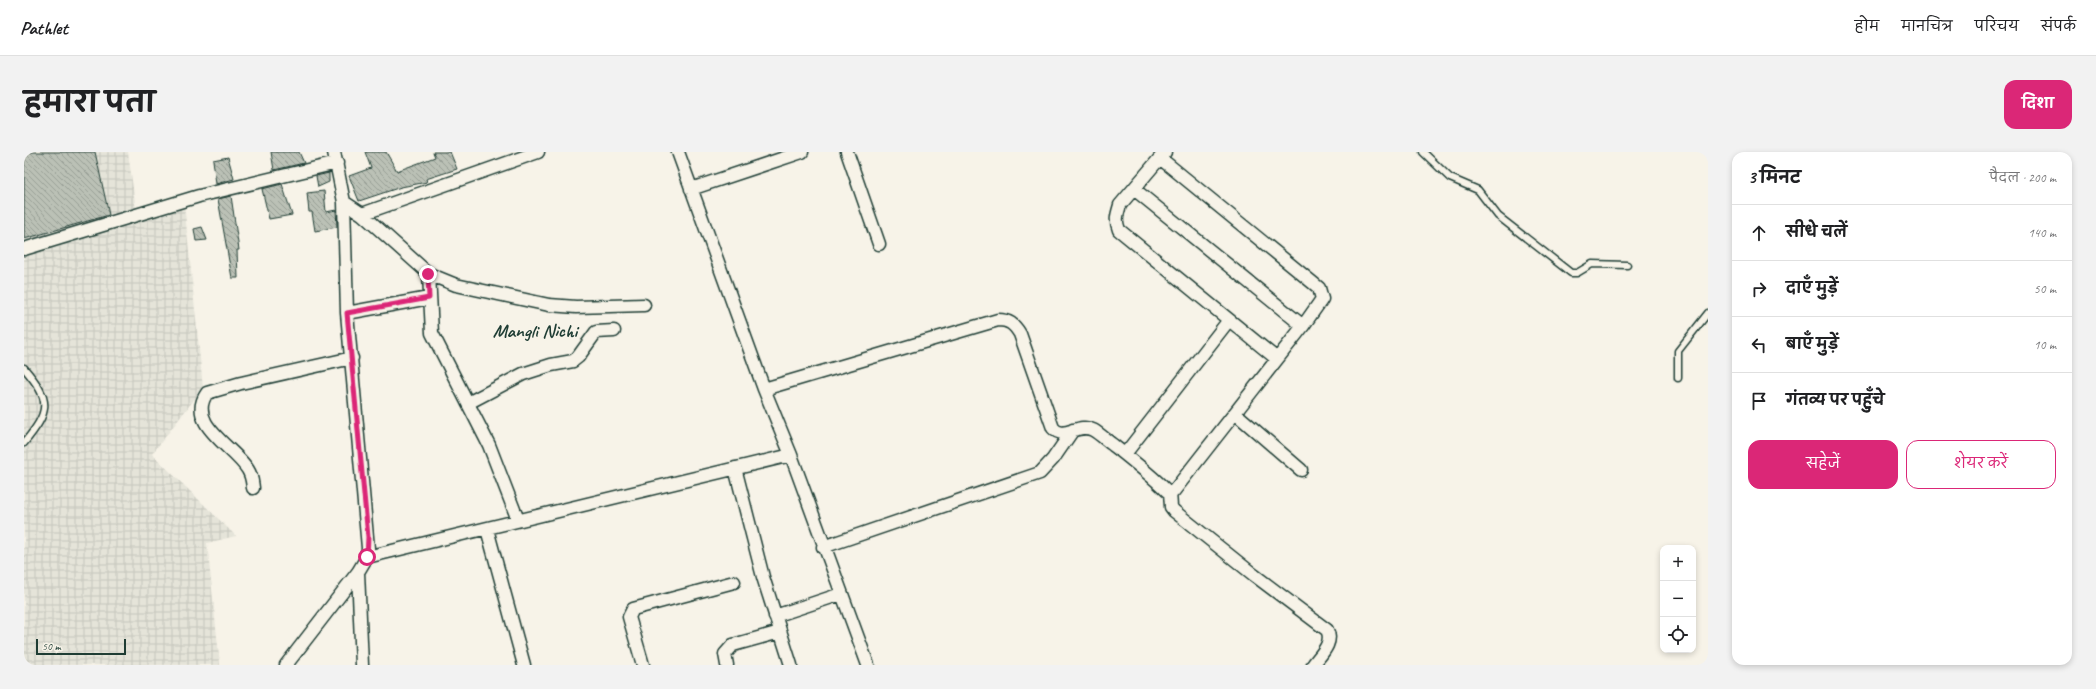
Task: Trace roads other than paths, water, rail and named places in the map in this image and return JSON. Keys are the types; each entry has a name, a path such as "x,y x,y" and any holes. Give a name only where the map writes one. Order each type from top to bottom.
{"street":[{"path":"362,214 538,152"},
{"path":"678,152 764,390 791,455 823,548 868,665"},
{"path":"692,189 802,152"},
{"path":"847,152 879,244"},
{"path":"1170,492 1176,489 1303,326 1322,299 1319,288 1162,155 1120,205 1116,223 1119,230 1277,359"},
{"path":"24,248 335,157 344,202 347,313 368,537 367,557 358,572 286,665"},
{"path":"1134,189 1303,326"},
{"path":"344,202 362,214 428,274 456,285 549,305 576,307 644,305"},
{"path":"428,274 432,334 495,457 518,520"},
{"path":"347,313 429,298"},
{"path":"764,390 998,320 1003,320 1015,326 1020,334 1053,428 1060,434 1081,428 1092,430 1125,454 1170,492 1171,507 1178,515 1328,630 1330,634 1328,644 1313,665"},
{"path":"1125,454 1229,320"},
{"path":"468,403 523,374 551,365 573,361 578,357 596,332 614,330"},
{"path":"253,488 252,478 246,467 205,423 202,405 206,393 241,383 352,358"},
{"path":"1235,413 1301,470"},
{"path":"823,548 1040,473 1053,459 1073,430"},
{"path":"367,557 791,455"},
{"path":"735,468 775,616 791,665"},
{"path":"487,528 524,665"},
{"path":"358,572 362,665"},
{"path":"643,665 629,616 633,609 734,582"},
{"path":"775,616 841,594"},
{"path":"727,665 725,654 733,645 780,632"}],"lane":[{"path":"1423,152 1450,178 1478,190 1498,216 1571,273 1577,273 1592,264 1627,265"},
{"path":"1678,378 1678,351 1708,313"},
{"path":"24,368 44,400 45,409 37,427 24,444"}],"district":[{"name":"Mangli Nichi","path":"535,330"}]}
